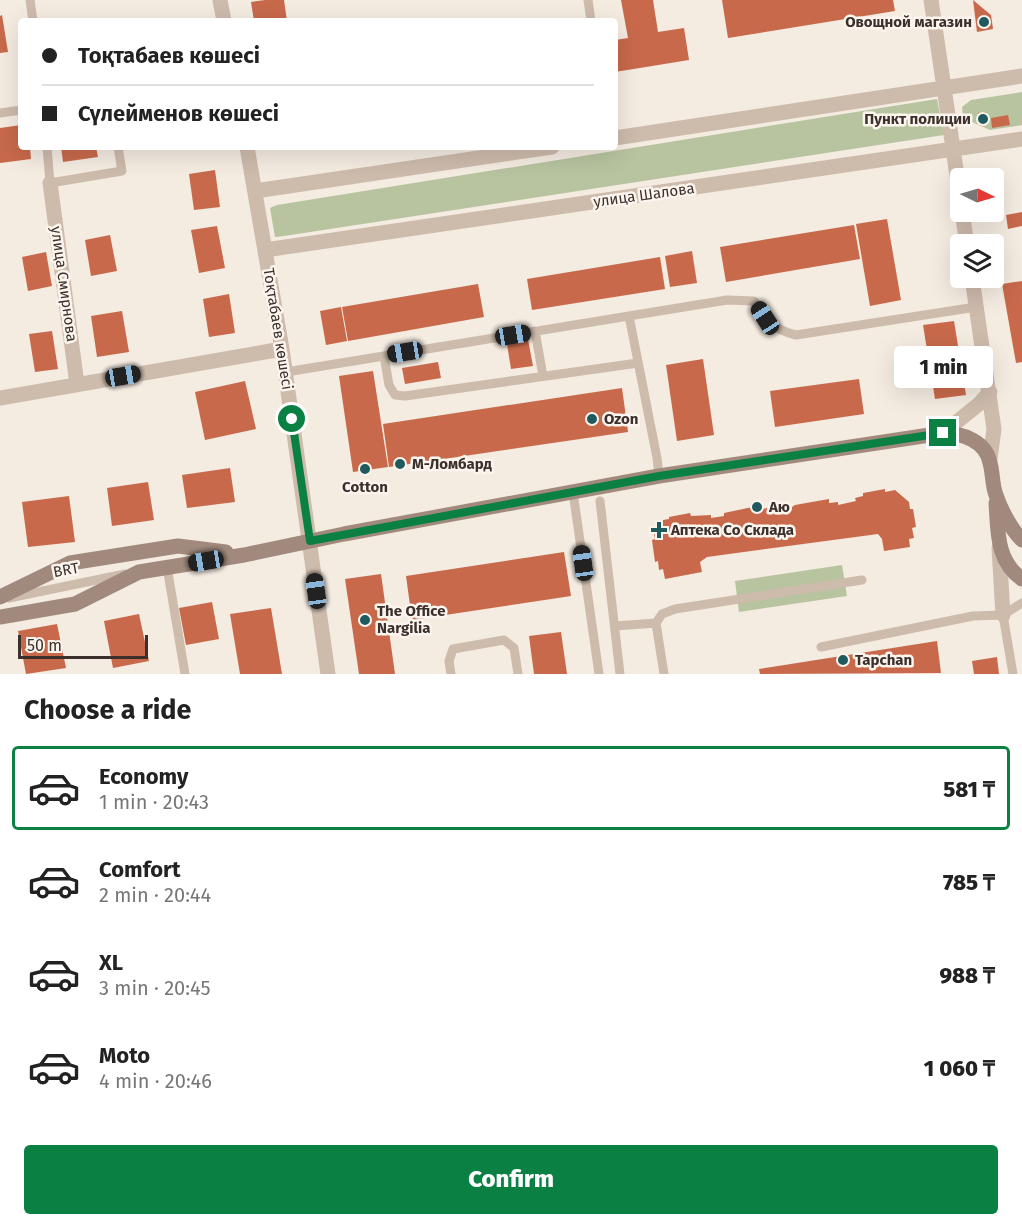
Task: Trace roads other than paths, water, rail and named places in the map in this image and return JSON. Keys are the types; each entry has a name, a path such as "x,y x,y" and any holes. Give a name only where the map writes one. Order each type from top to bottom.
{"street":[{"path":"220,0 223,18"},
{"path":"931,0 956,168"},
{"path":"618,138 1022,76"},
{"name":"улица Шалова","path":"265,250 1022,139"},
{"name":"Тоқтабаев көшесі","path":"248,150 286,372 310,541"},
{"path":"255,191 532,150"},
{"name":"улица Смирнова","path":"50,183 77,384"},
{"path":"973,288 994,429 990,459 995,494 1003,615"},
{"path":"0,398 282,349"},
{"path":"943,433 979,404 990,392"},
{"path":"0,617 75,604 139,572 244,555 659,476 943,433 959,433 971,438 990,459"},
{"path":"995,494 1015,533 1022,540"},
{"path":"310,541 328,674"},
{"path":"0,598 70,563 178,546 244,555"},
{"path":"999,548 1010,568 1022,579"}],"lane":[{"path":"30,0 33,18"},
{"path":"588,0 591,18"},
{"path":"0,113 18,110"},
{"path":"47,150 50,183 122,171 118,150"},
{"path":"286,372 727,300 754,301 765,318 781,332 796,335 976,307"},
{"path":"629,316 659,476"},
{"path":"535,331 543,376"},
{"path":"384,356 389,385 395,395 405,396 638,363"},
{"path":"573,492 599,674"},
{"path":"600,501 620,674"},
{"path":"167,567 185,674"},
{"name":"BRT","path":"0,598 139,572"},
{"path":"664,674 656,623 662,614 675,609 862,580"},
{"path":"821,646 973,616 1003,615 1022,603"},
{"path":"1003,615 1013,674"},
{"path":"615,626 656,623"},
{"path":"451,674 450,661 453,649 504,640 514,648 518,674"}],"place":[{"name":"Овощной магазин","path":"984,22"},
{"name":"Пункт полиции","path":"983,119"},
{"name":"Ozon","path":"592,419"},
{"name":"М-Ломбард","path":"400,464"},
{"name":"Cotton","path":"365,469"},
{"name":"Аю","path":"757,507"},
{"name":"Аптека Со Склада","path":"659,530"},
{"name":"The Office Nargilia","path":"365,620"},
{"name":"Tapchan","path":"843,660"}]}
